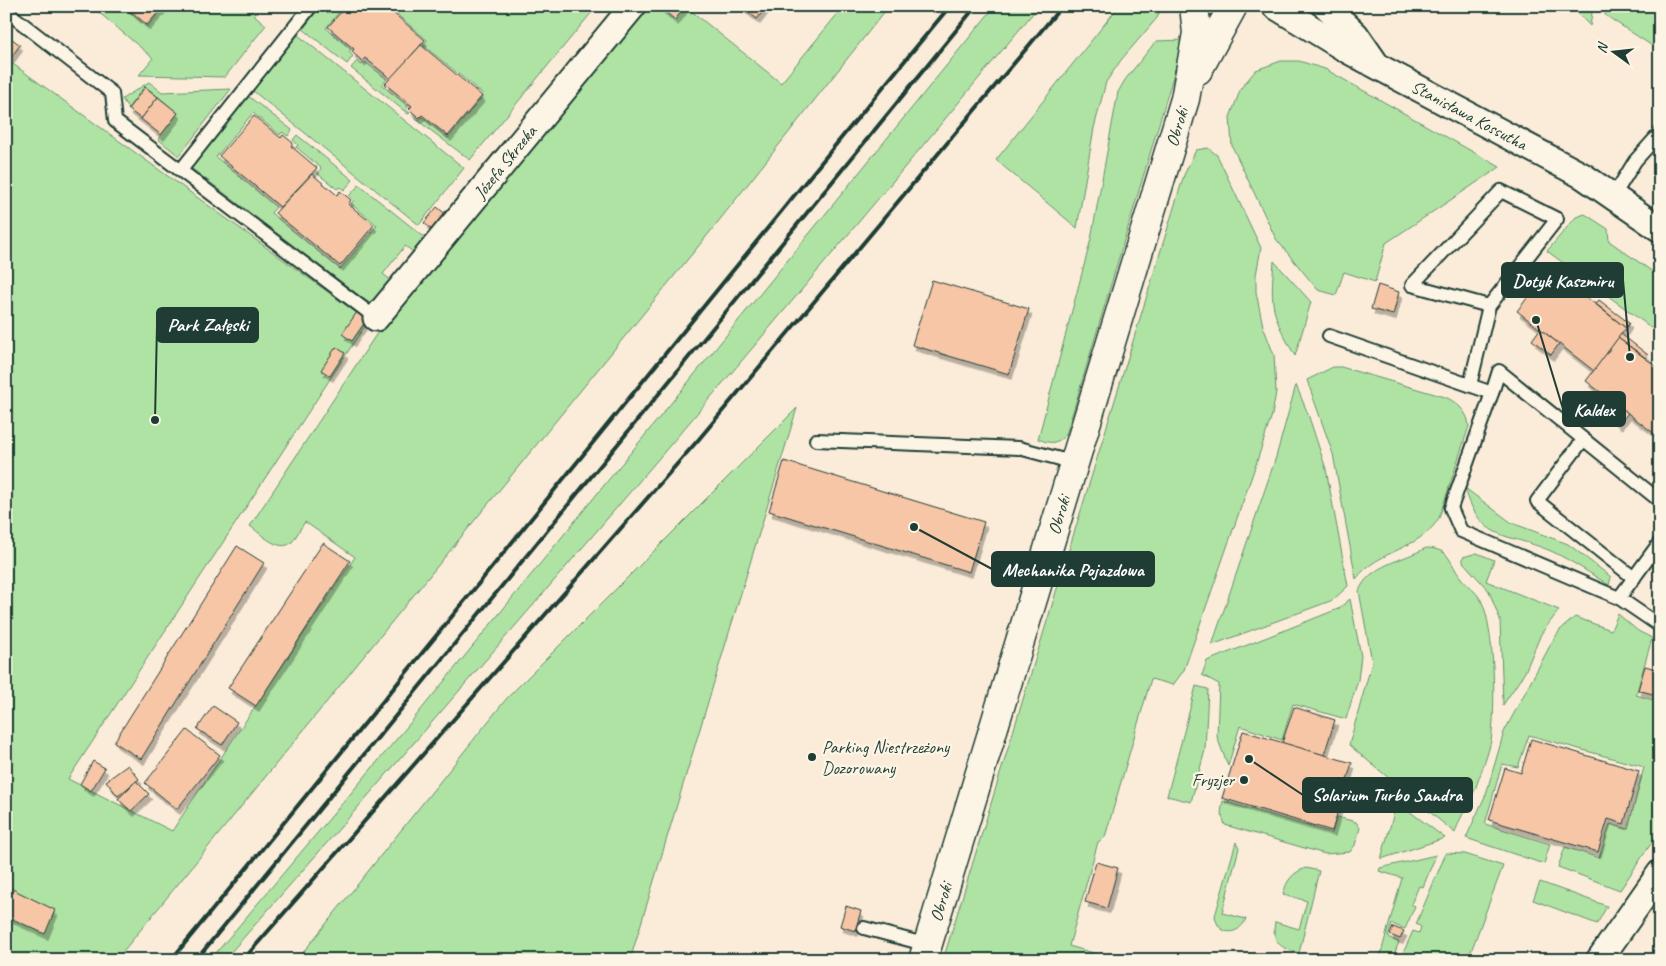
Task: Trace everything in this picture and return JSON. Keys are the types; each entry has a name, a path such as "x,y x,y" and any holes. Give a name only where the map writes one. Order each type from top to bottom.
{"street":[{"name":"Józefa Skrzeka","path":"376,318 633,6"},
{"name":"Obroki","path":"925,953 1185,98 1197,33 1194,6"},
{"name":"Obroki","path":"1185,98 1233,6"},
{"name":"Stanisława Kossutha","path":"1275,6 1323,37 1582,176 1660,229"},
{"path":"1326,6 1356,35 1377,66"},
{"path":"1599,960 1660,873"}],"lane":[{"path":"181,170 310,6"},
{"path":"6,11 112,93 115,120 376,318"},
{"path":"1613,197 1635,162 1660,133"},
{"path":"1470,385 1489,306 1557,218 1501,190 1412,285 1489,306"},
{"path":"1329,336 1492,393"},
{"path":"1660,501 1499,371 1451,508 1461,531 1619,598 1660,626"},
{"path":"816,440 1019,448 1075,463"},
{"path":"1583,440 1537,501 1634,578"},
{"path":"1619,598 1660,542"},
{"path":"864,928 925,953"}],"green space":[{"path":"99,6 123,6 147,27 165,6 255,6 251,12 266,25 225,77 139,75 153,58 96,10"},
{"path":"321,6 344,6 326,28 351,49 349,52 353,56 347,64 303,29"},
{"path":"387,6 556,6 559,9 561,6 597,6 470,160 413,117 419,120 422,117 448,138 484,95 423,45 427,40"},
{"path":"641,6 685,6 781,83 844,6 889,6 710,232 116,960 6,960 6,59 368,321 68,779 172,831 355,557 305,522 292,542 282,546 270,541 250,526 387,318"},
{"path":"995,6 1039,6 737,367 431,724 224,960 210,960 411,722"},
{"path":"1119,6 1162,6 1157,18 1121,60 1106,82 1094,128 1077,228 996,160"},
{"path":"1571,6 1593,6 1590,26"},
{"path":"1607,6 1660,6 1660,51 1605,15"},
{"path":"298,35 464,168 419,225 253,91"},
{"path":"1184,40 1066,435 1056,442 1043,441 1038,439 1091,239 1118,92 1125,80 1156,41"},
{"path":"357,61 361,65 365,62 387,79 382,85 408,106 406,110 410,113 408,114 351,68"},
{"path":"1281,61 1299,61 1325,69 1500,167 1386,243 1375,282 1344,272 1336,295 1318,290 1276,239 1232,146 1230,117 1241,88 1256,70"},
{"path":"149,82 162,92 231,89 179,156 158,139 178,113 145,86 128,108 122,99"},
{"path":"248,96 292,130 288,136 282,132 280,135 253,113 216,157 276,207 271,213 340,269 377,225 351,204 354,200 349,196 359,185 428,240 416,254 405,246 383,274 393,282 373,306 191,168"},
{"path":"297,135 353,180 344,190 340,187 337,189 318,174 321,168 296,147 298,145 293,140"},
{"path":"1208,148 1217,155 1261,248 1256,275 1256,292 1263,326 1274,355 1276,392 1272,415 1255,467 1184,670 1173,685 1151,679 1105,837 1098,842 1069,946 1097,954 1095,960 943,960 1184,175 1196,150"},
{"path":"1585,214 1608,229 1609,241 1660,277 1660,321 1653,329 1547,251 1576,217"},
{"path":"1274,261 1311,302 1295,356 1281,330 1274,311 1272,290"},
{"path":"1333,367 1341,367 1445,397 1461,408 1467,416 1469,426 1439,518 1431,529 1410,544 1375,561 1356,579 1333,454 1307,380"},
{"path":"1296,385 1308,414 1326,469 1348,586 1333,600 1212,645 1276,457"},
{"path":"797,408 630,960 297,960 507,698"},
{"path":"1465,488 1512,523 1568,544 1611,577 1609,585 1553,552 1498,534 1488,528 1479,519"},
{"path":"1426,548 1445,553 1461,578 1481,600 1486,613 1492,648 1494,709 1491,741 1476,788 1455,833 1349,745 1372,662 1359,591 1364,582 1379,569"},
{"path":"1477,553 1494,560 1486,581 1559,610 1541,634 1525,672 1503,705 1500,620 1489,591 1463,562 1463,557"},
{"path":"1350,599 1361,656 1358,680 1346,719 1293,704 1282,740 1240,726 1228,766 1217,737 1219,684 1202,675 1207,661 1338,609"},
{"path":"1618,614 1638,631 1652,638 1636,695 1660,702 1660,830 1620,890 1558,867 1565,847 1599,858 1610,824 1628,829 1644,767 1529,735 1518,767 1502,764 1485,824 1550,844 1544,864 1466,838 1486,794 1504,732 1560,630 1575,617 1611,630"},
{"path":"1196,686 1208,689 1205,750 1191,802 1167,796"},
{"path":"1223,801 1332,833 1337,817 1356,822 1360,828 1355,845 1350,852 1325,854 1225,825 1221,813"},
{"path":"1397,802 1445,838 1381,859"},
{"path":"1236,842 1239,848 1222,913 1246,919 1238,929 1229,932 1220,927 1215,916"},
{"path":"1446,853 1465,854 1503,866 1470,954 1467,960 1400,960 1413,931 1419,933 1421,927 1416,924"},
{"path":"1436,855 1423,887 1419,886 1411,904 1415,906 1405,929 1392,924 1388,937 1399,942 1392,960 1379,960 1402,878 1379,871 1380,868"},
{"path":"1306,868 1319,871 1299,953 1282,947 1276,940 1274,929 1275,922 1299,929 1307,901 1283,894 1291,878 1297,872"},
{"path":"1540,882 1607,906 1597,924 1533,900"}],"building":[{"path":"125,6 164,6 147,25"},
{"path":"346,6 385,6 425,40 391,79 365,58 362,61 352,52 354,49 328,27"},
{"path":"659,6 682,6 684,8 675,20"},
{"path":"741,6 767,6 757,19"},
{"path":"6,34 20,45 10,59 6,56"},
{"path":"421,45 482,96 448,136 422,115 419,118 409,109 412,106 385,84"},
{"path":"145,87 158,97 141,119 128,109"},
{"path":"158,97 178,113 161,135 141,119"},
{"path":"254,116 281,138 283,135 293,143 291,146 317,168 280,207 219,156"},
{"path":"312,174 337,195 340,191 351,200 348,204 374,225 340,266 275,213"},
{"path":"437,207 453,220 440,236 424,223"},
{"path":"1550,269 1626,328 1594,371 1517,311"},
{"path":"932,280 1029,309 1009,374 912,345"},
{"path":"1378,285 1399,292 1393,315 1371,309"},
{"path":"1599,300 1629,323 1626,328 1596,304"},
{"path":"357,312 367,319 352,341 342,334"},
{"path":"1540,329 1559,344 1551,355 1532,340"},
{"path":"1621,334 1648,355 1646,358 1618,338"},
{"path":"1618,338 1660,369 1660,438 1586,381"},
{"path":"336,347 345,353 330,376 321,370"},
{"path":"1608,398 1628,413 1619,424 1600,408"},
{"path":"784,461 984,522 969,572 769,511"},
{"path":"323,543 350,561 256,706 228,688"},
{"path":"237,546 264,563 141,759 114,742"},
{"path":"1645,666 1660,670 1660,696 1638,690"},
{"path":"213,706 237,722 222,745 197,729"},
{"path":"1294,707 1335,720 1324,755 1282,743"},
{"path":"187,730 220,755 177,809 145,783"},
{"path":"1243,731 1352,763 1332,831 1222,798"},
{"path":"1531,739 1639,771 1624,824 1608,819 1598,852 1489,820 1505,768 1521,773"},
{"path":"93,761 105,768 91,791 80,784"},
{"path":"128,765 139,779 118,796 106,781"},
{"path":"136,781 149,794 131,811 118,799"},
{"path":"1096,862 1118,868 1107,908 1085,902"},
{"path":"6,886 55,910 45,934 6,916"},
{"path":"846,906 861,911 855,931 840,926"},
{"path":"1393,927 1404,931 1400,939 1390,935"},
{"path":"6,951 17,960 6,960"}],"railway":[{"path":"171,960 950,6"},
{"path":"196,960 976,6"},
{"path":"243,960 699,439 1062,6"}],"place":[{"name":"Kaldex","path":"1536,320"},
{"name":"Dotyk Kaszmiru","path":"1630,357"},
{"name":"Park Załęski","path":"155,420"},
{"name":"Mechanika Pojazdowa","path":"914,527"},
{"name":"Parking Niestrzeżony Dozorowany","path":"812,757"},
{"name":"Solarium Turbo Sandra","path":"1249,759"},
{"name":"Fryzjer","path":"1244,780"}]}
